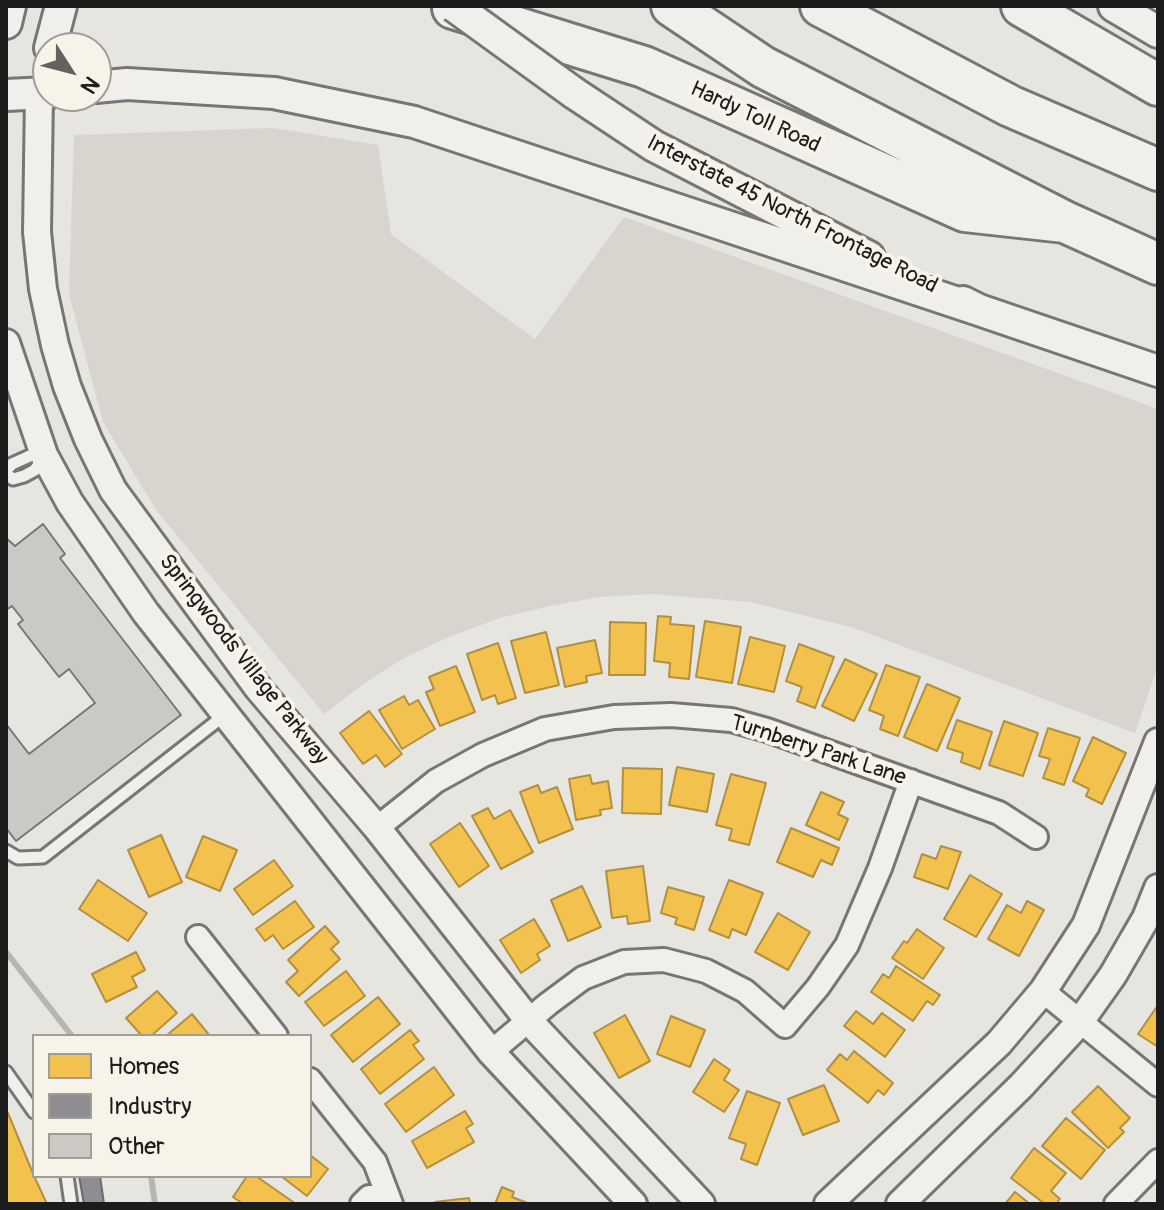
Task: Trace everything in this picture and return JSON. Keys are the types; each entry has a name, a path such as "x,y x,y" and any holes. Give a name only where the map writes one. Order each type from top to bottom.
{"highway":[{"name":"Hardy Toll Road","path":"446,6 644,67 965,211 1065,222"},
{"path":"672,6 763,67 1065,222 1158,264"},
{"path":"821,6 1010,106 1158,170"},
{"path":"1022,6 1158,85"}],"main road":[{"path":"6,23 10,6"},
{"name":"Springwoods Village Parkway","path":"54,32 61,6"},
{"name":"Interstate 45 North Frontage Road","path":"454,6 574,93 654,146 786,216 979,310 1158,371"},
{"path":"1114,6 1158,32"},
{"path":"112,85 274,93 414,122 979,310"},
{"path":"6,95 32,94"}],"street":[{"name":"Springwoods Village Parkway","path":"42,112 37,218 43,289 59,359 88,439 113,490 258,688 377,828 529,1021 701,1204"},
{"name":"Springwoods Village Parkway","path":"6,343 44,455 70,503 146,613 491,1052 633,1204"},
{"path":"44,455 88,439"},
{"path":"226,714 258,688"},
{"name":"Turnberry Park Lane","path":"377,828 436,781 483,755 545,729 614,717 671,715 731,720 767,730 999,813 1036,837"},
{"path":"828,1204 999,1043 1043,991 1086,925 1158,742"},
{"path":"491,1052 583,978 624,962 664,960 706,971 745,991 785,1026 818,987 847,945 875,881 911,781"},
{"path":"900,1204 1021,1086 1079,1023 1113,975 1146,918 1158,888"},
{"path":"198,937 274,1034"},
{"path":"1043,991 1158,1085"},
{"path":"312,1083 375,1162 389,1200 369,1197 362,1204"},
{"path":"1116,1204 1158,1161"}],"lane":[{"path":"6,472 12,464 32,455 44,455"},
{"path":"6,851 18,858 43,857 226,714"},
{"path":"6,1073 32,1109"},
{"path":"67,1178 71,1204"}],"shaded area":[{"path":"273,128 378,145 391,234 535,339 624,217 1158,409 1158,666 1135,733 851,627 751,602 651,594 600,597 550,606 503,617 451,636 406,657 324,714 156,510 103,422 69,294 74,135"}],"building: Homes":[{"path":"658,616 671,617 670,624 694,626 689,679 669,677 670,663 654,661"},
{"path":"705,621 741,627 732,683 696,677"},
{"path":"610,622 646,623 645,675 609,675"},
{"path":"546,632 559,685 525,693 511,641"},
{"path":"750,637 785,646 774,692 738,684"},
{"path":"595,640 602,673 586,676 587,682 565,687 557,648"},
{"path":"498,643 516,698 498,704 495,695 482,700 467,654"},
{"path":"799,644 834,657 815,708 797,701 802,687 786,681"},
{"path":"845,659 877,674 854,721 822,706"},
{"path":"886,665 920,677 898,736 880,729 884,716 869,710"},
{"path":"456,666 475,712 440,726 426,692 434,689 429,677"},
{"path":"927,684 960,698 937,751 904,737"},
{"path":"404,696 409,705 418,700 435,729 402,749 379,710"},
{"path":"369,711 402,754 385,767 376,755 363,764 340,733"},
{"path":"957,720 992,732 980,769 961,762 963,753 947,748"},
{"path":"1004,721 1038,733 1023,776 989,765"},
{"path":"1048,728 1080,738 1064,785 1043,778 1050,759 1039,756"},
{"path":"1093,737 1126,753 1102,804 1086,796 1089,789 1073,781"},
{"path":"677,767 714,774 707,812 669,805"},
{"path":"623,768 662,769 661,814 622,813"},
{"path":"731,774 766,783 749,845 729,840 732,829 716,825"},
{"path":"590,775 592,784 608,781 612,808 600,810 601,815 576,820 569,779"},
{"path":"538,785 541,793 557,787 573,829 539,843 520,792"},
{"path":"821,792 844,802 838,814 848,819 839,840 806,825"},
{"path":"488,808 494,819 510,810 533,852 501,869 472,816"},
{"path":"460,823 489,866 459,887 430,844"},
{"path":"791,828 839,848 832,865 821,860 813,877 777,862"},
{"path":"161,835 182,882 149,897 128,850"},
{"path":"203,836 237,850 220,891 186,877"},
{"path":"941,846 961,852 948,889 914,877 922,854 936,859"},
{"path":"274,860 293,886 253,915 234,889"},
{"path":"643,866 650,921 628,924 627,916 612,918 606,871"},
{"path":"970,875 1002,894 976,937 944,919"},
{"path":"98,880 147,913 128,941 79,909"},
{"path":"729,880 763,893 746,935 732,929 729,938 709,930"},
{"path":"582,886 601,927 568,941 551,900"},
{"path":"668,887 704,897 694,930 675,924 677,918 661,913"},
{"path":"295,901 314,927 283,949 273,935 265,941 256,929"},
{"path":"1027,901 1044,910 1019,956 988,939 1007,905 1021,913"},
{"path":"778,913 810,932 788,970 755,952"},
{"path":"534,919 550,946 537,954 540,960 521,973 500,940"},
{"path":"325,926 339,942 331,949 340,959 299,996 286,982 298,971 288,960"},
{"path":"917,929 944,948 923,979 892,958"},
{"path":"136,952 145,970 132,977 137,987 106,1002 92,974"},
{"path":"896,966 940,995 933,1005 927,1001 913,1021 871,992 883,974 889,978"},
{"path":"346,971 365,996 324,1026 305,1002"},
{"path":"157,991 177,1013 153,1034 140,1034 126,1018"},
{"path":"378,997 400,1024 353,1062 331,1035"},
{"path":"1158,1005 1158,1047 1138,1034"},
{"path":"856,1011 873,1024 882,1013 905,1030 885,1057 844,1026"},
{"path":"192,1014 208,1034 168,1034"},
{"path":"625,1015 650,1061 619,1078 594,1033"},
{"path":"671,1016 705,1030 690,1067 657,1054"},
{"path":"410,1030 419,1041 413,1045 424,1059 380,1094 361,1069"},
{"path":"854,1051 893,1083 884,1095 878,1090 868,1103 827,1070 840,1054 847,1060"},
{"path":"714,1059 730,1070 724,1080 739,1090 724,1112 693,1092"},
{"path":"434,1067 454,1095 406,1132 385,1104"},
{"path":"824,1085 839,1121 803,1135 788,1099"},
{"path":"1098,1086 1130,1118 1120,1128 1124,1132 1108,1148 1072,1112"},
{"path":"747,1091 780,1103 757,1165 741,1159 746,1144 729,1138"},
{"path":"465,1111 473,1124 466,1128 474,1142 427,1168 412,1141"},
{"path":"6,1114 32,1171 32,1178 35,1178 47,1204 6,1204"},
{"path":"1066,1118 1105,1150 1081,1179 1042,1146"},
{"path":"1034,1148 1066,1173 1051,1191 1060,1199 1056,1204 1045,1204 1011,1178"},
{"path":"312,1157 328,1169 307,1196 284,1178 312,1178"},
{"path":"246,1178 259,1178 296,1204 243,1204 233,1197"},
{"path":"502,1187 514,1192 512,1197 530,1204 495,1204"},
{"path":"1015,1192 1030,1204 1005,1204"},
{"path":"469,1198 470,1204 435,1204 435,1202"}],"building: Industry":[{"path":"79,1178 100,1178 104,1204 84,1204"}],"building: Other":[{"path":"43,524 65,554 60,558 181,715 16,841 6,828 6,724 29,754 95,703 69,669 59,677 18,624 23,620 12,606 6,610 6,538 15,546"}],"waterway":[{"path":"6,952 70,1034"},
{"path":"151,1178 155,1204"}]}
